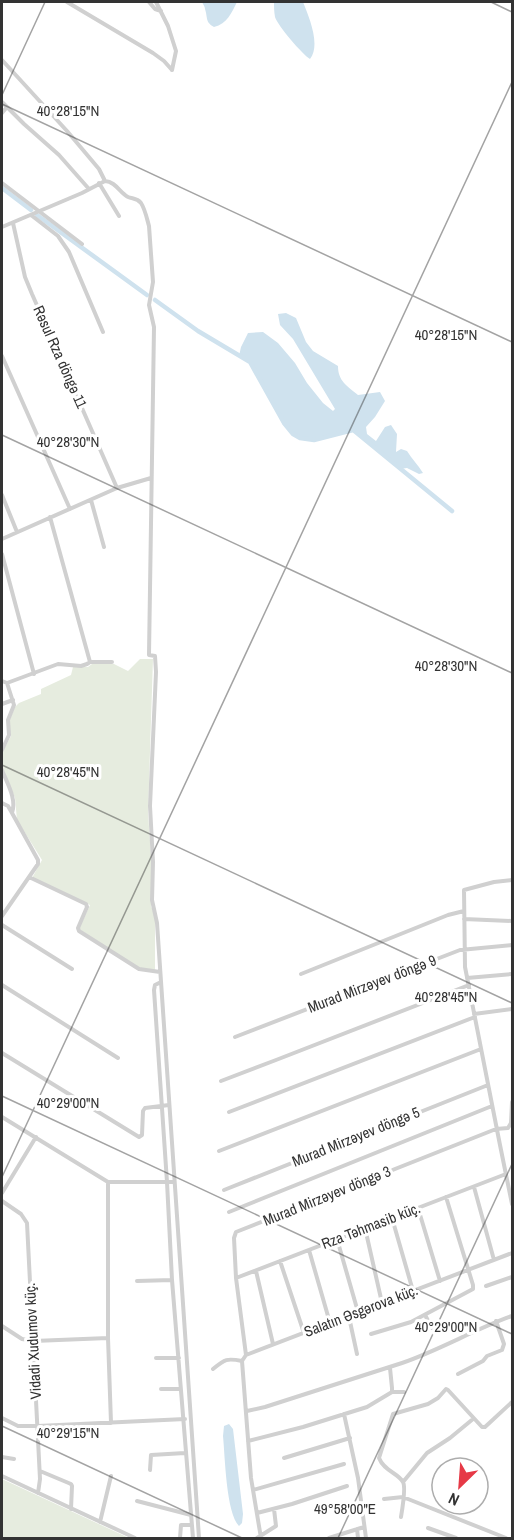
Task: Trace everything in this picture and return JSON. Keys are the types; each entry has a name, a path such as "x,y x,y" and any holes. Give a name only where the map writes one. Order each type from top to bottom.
{"street":[{"path":"68,2 153,53 172,70 176,51 168,26 156,2"},
{"path":"149,2 155,9 161,11"},
{"path":"2,60 67,131 99,169 105,181"},
{"path":"2,102 59,155 89,189"},
{"path":"2,113 7,107"},
{"path":"2,227 105,181 109,181 125,195 140,203 149,226 153,282 149,305 154,327 149,655 155,656 156,672 150,806 153,862 152,900 157,923 167,1055 199,1539"},
{"path":"2,183 82,243"},
{"path":"99,183 119,216"},
{"path":"31,215 63,241 103,332"},
{"name":"Rəsul Rza döngə 11","path":"13,223 25,277 117,488"},
{"path":"2,356 70,509"},
{"path":"2,539 117,488 151,478"},
{"path":"2,495 17,532"},
{"path":"91,500 104,547"},
{"path":"50,517 90,662"},
{"path":"2,554 34,674"},
{"path":"2,681 7,682 34,674 58,664 81,666 90,662 112,662"},
{"path":"2,750 9,735 8,720 13,709 13,700 7,682"},
{"path":"2,704 13,700"},
{"path":"2,770 13,798 12,813"},
{"path":"2,803 8,806 38,860 38,864 2,916"},
{"path":"28,877 86,904 79,931 137,968 160,972"},
{"path":"513,880 494,882 464,890 464,949 467,978 513,1204"},
{"path":"301,974 448,915 464,911"},
{"path":"464,919 513,921"},
{"path":"2,925 72,969"},
{"name":"Murad Mirzəyev döngə 9","path":"235,1037 464,949 513,945"},
{"path":"467,978 513,974"},
{"path":"161,982 155,985 154,990 172,1280 193,1539"},
{"path":"2,985 118,1058"},
{"path":"221,1081 469,985"},
{"path":"229,1113 474,1015 513,1009"},
{"path":"219,1151 481,1049"},
{"path":"2,1053 135,1136 142,1135 145,1108 169,1105"},
{"path":"158,1056 167,1055"},
{"name":"Murad Mirzəyev döngə 5","path":"224,1190 488,1085"},
{"name":"Murad Mirzəyev döngə 3","path":"246,1355 236,1278 234,1238 236,1233 496,1129 508,1128 513,1102"},
{"path":"229,1212 492,1106"},
{"path":"2,1117 108,1182 174,1182"},
{"path":"2,1193 36,1137"},
{"name":"Rza Təhmasib küç.","path":"236,1278 506,1174"},
{"path":"108,1182 108,1338 111,1423"},
{"path":"474,1187 494,1260"},
{"path":"371,1334 425,1315 473,1289 446,1197"},
{"name":"Vidadi Xudumov küç.","path":"2,1201 21,1214 27,1223 38,1426 40,1485 38,1493"},
{"path":"418,1208 440,1281"},
{"path":"392,1218 413,1291"},
{"path":"364,1228 382,1303"},
{"path":"337,1239 358,1312"},
{"path":"309,1250 330,1323"},
{"name":"Salatın Əsgərova küç.","path":"242,1360 246,1355 273,1344 513,1253"},
{"path":"280,1262 304,1333"},
{"path":"256,1271 273,1344"},
{"path":"486,1286 513,1277"},
{"path":"137,1281 172,1280"},
{"path":"425,1315 432,1328"},
{"path":"247,1411 390,1368 496,1321 513,1316"},
{"path":"349,1317 357,1354"},
{"path":"175,1320 184,1320"},
{"path":"458,1374 483,1361 487,1356 502,1350 504,1344 496,1321"},
{"path":"2,1326 22,1339 34,1341 108,1338"},
{"path":"156,1358 179,1358"},
{"path":"213,1369 231,1358 242,1360 259,1538 276,1526 274,1509"},
{"path":"390,1368 392,1392"},
{"path":"161,1389 181,1389"},
{"path":"401,1517 403,1482 382,1464 379,1458 393,1414 428,1404 446,1389 480,1426 485,1427 513,1402"},
{"path":"249,1441 367,1407 392,1392 404,1392"},
{"path":"345,1414 358,1478 366,1539"},
{"path":"2,1418 18,1426 191,1419"},
{"path":"403,1482 427,1453 473,1419"},
{"path":"284,1458 350,1438"},
{"path":"150,1470 150,1457 153,1454 185,1453"},
{"path":"2,1457 14,1459"},
{"path":"253,1490 344,1464"},
{"path":"39,1471 71,1484 71,1509"},
{"path":"2,1476 135,1539"},
{"path":"100,1522 111,1476"},
{"path":"256,1513 319,1496 346,1485"},
{"path":"384,1499 403,1497 506,1539"},
{"path":"137,1501 191,1515"},
{"path":"180,1539 181,1525 192,1525"},
{"path":"329,1539 364,1527"},
{"path":"428,1528 456,1539"},
{"path":"357,1529 358,1539"}],"shaded area":[{"path":"140,659 153,659 148,813 151,906 155,916 155,970 140,969 79,929 90,905 32,878 42,860 17,820 15,798 2,766 2,753 11,736 10,719 19,703 41,694 41,689 71,675 73,667 114,664 128,671"},
{"path":"2,1479 129,1538 2,1538"}],"water":[{"path":"202,2 237,2 226,20 214,27 208,21"},
{"path":"274,2 303,2 314,39 310,59 291,40 277,21"},
{"path":"286,313 296,318 306,342 313,351 338,366 341,379 350,389 358,395 380,392 385,401 366,427 367,434 376,441 385,427 391,425 397,434 396,452 401,449 407,451 423,473 419,474 407,468 400,469 353,430 312,440 299,436 288,428 279,416 258,375 239,356 248,333 263,332 278,343 323,403 333,411 335,409 293,339 280,325 278,314"},
{"path":"229,1424 233,1429 243,1514 242,1523 239,1526 231,1509 226,1470 223,1436 224,1426"}],"waterway":[{"path":"2,188 31,210"},
{"path":"37,215 147,295"},
{"path":"155,300 198,331 250,362 284,423 293,434 300,438 314,440 353,430"},
{"path":"352,429 452,511"}]}
